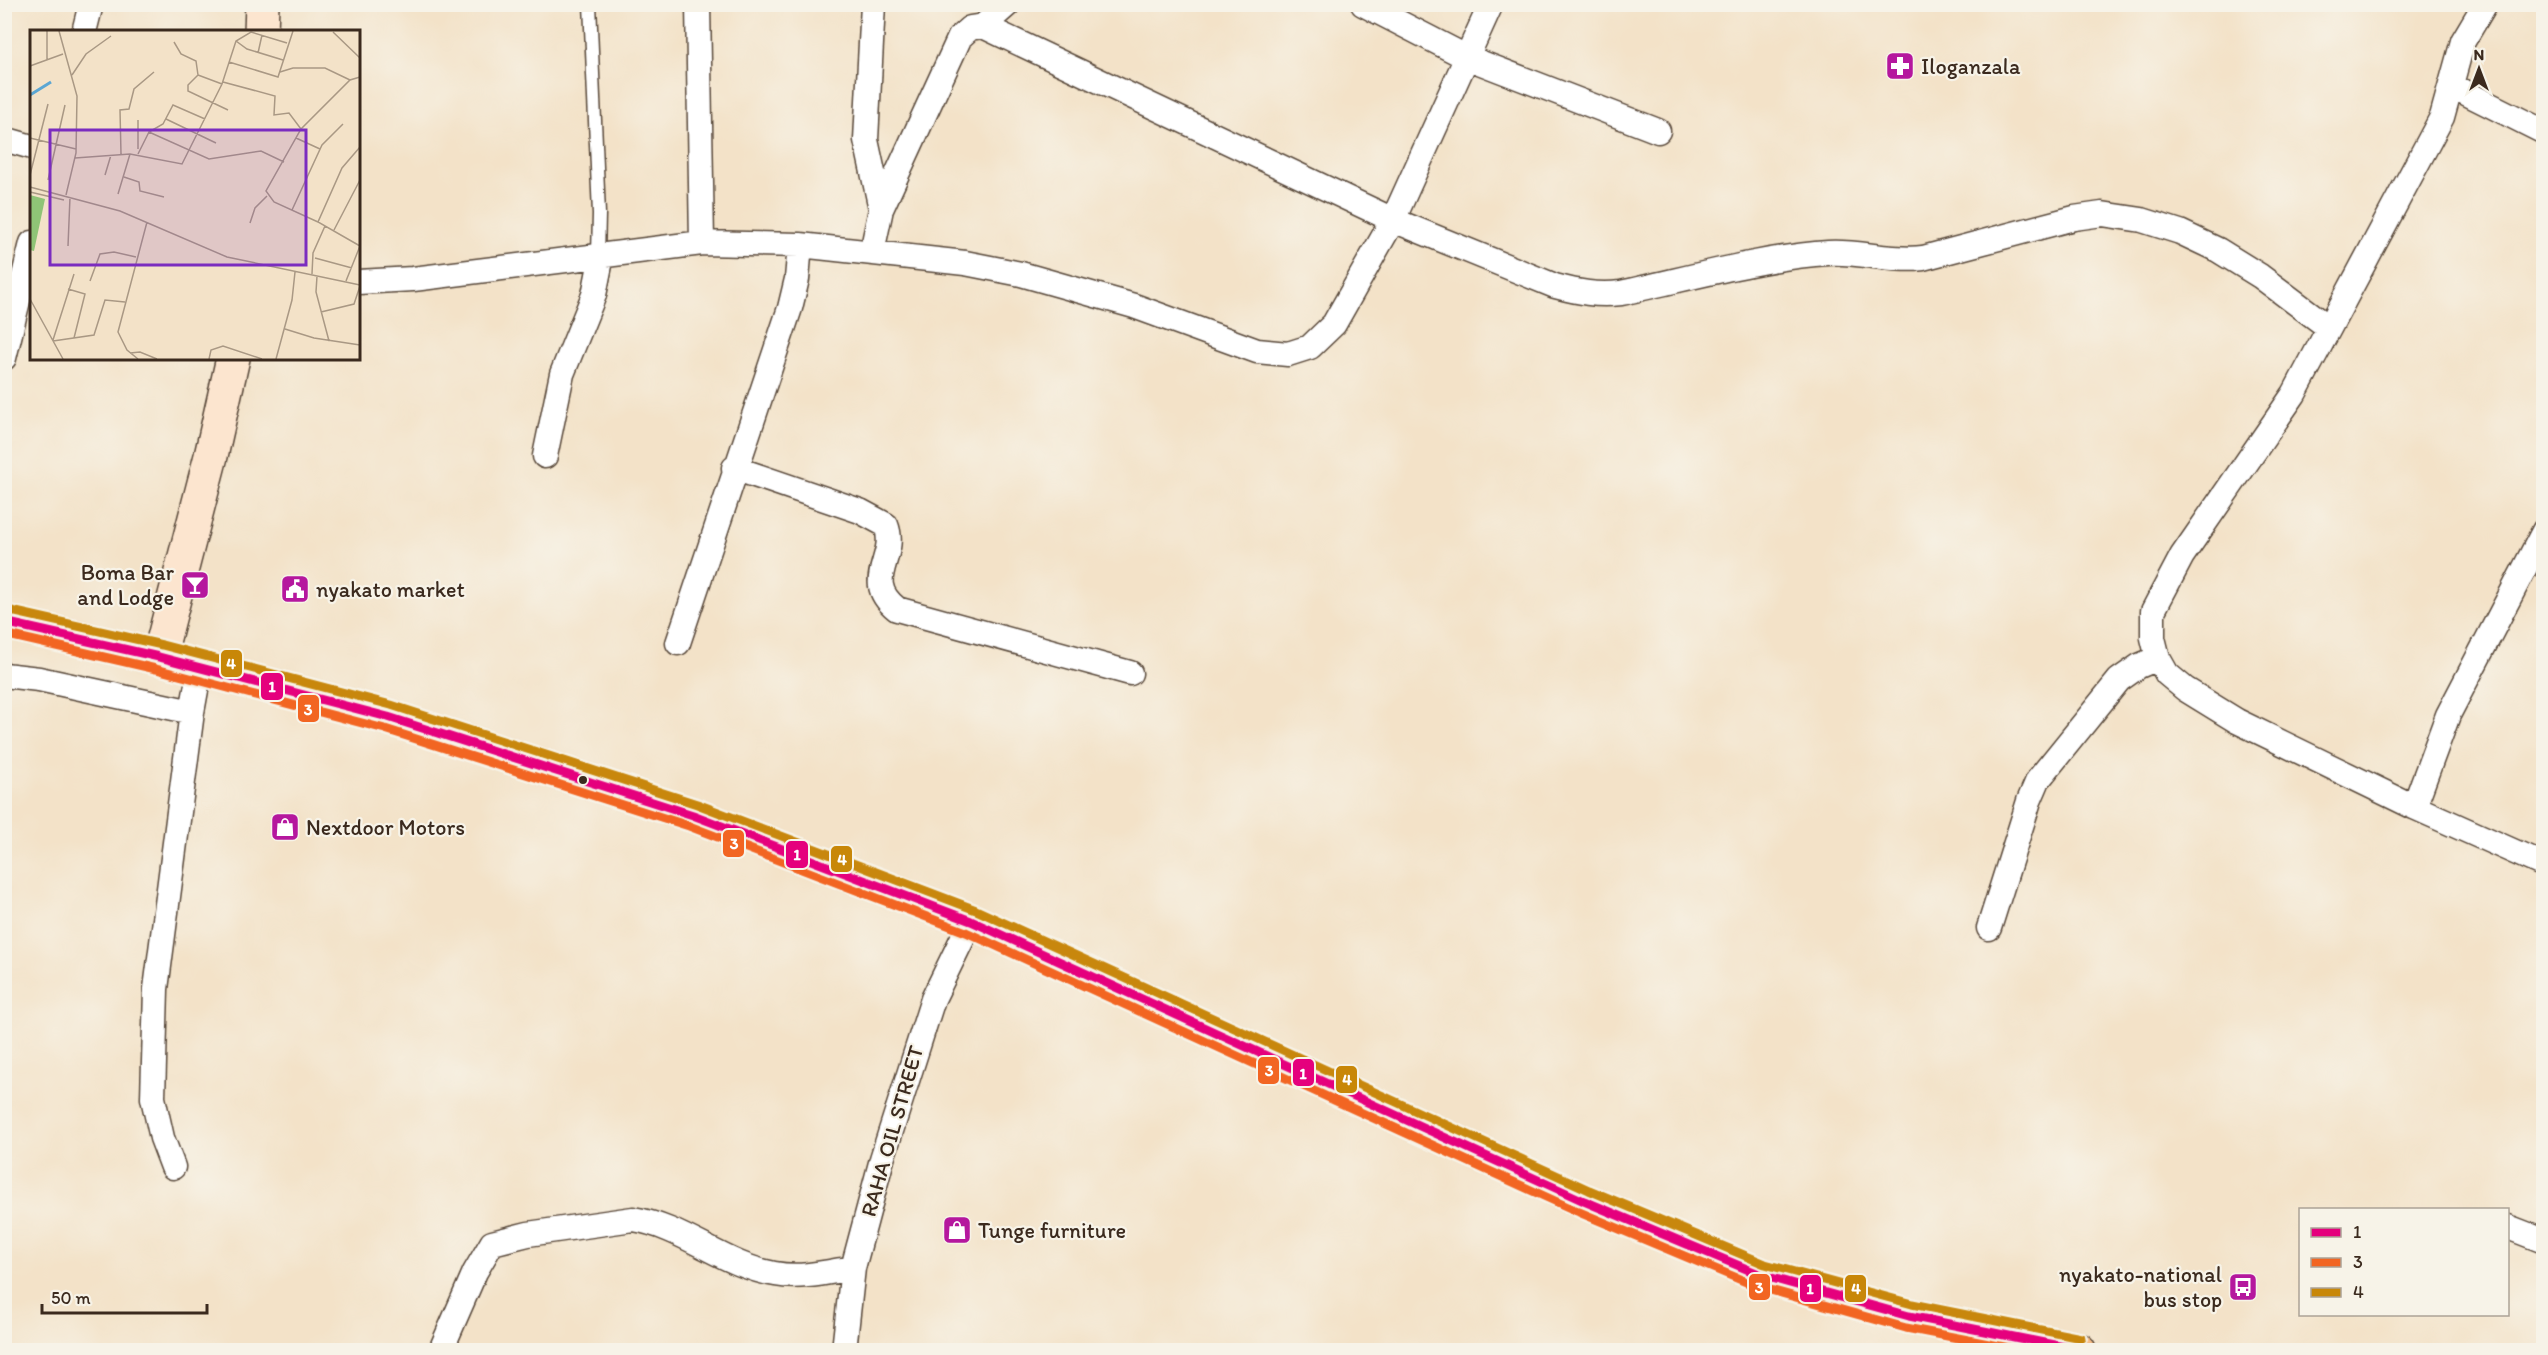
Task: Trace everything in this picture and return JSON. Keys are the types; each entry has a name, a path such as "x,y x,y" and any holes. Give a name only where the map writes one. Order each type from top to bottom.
{"highway":[{"path":"4,622 159,657 388,717 693,815 971,921 1584,1201 1761,1275 1909,1316 2079,1350"}],"street":[{"path":"84,30 90,4"},
{"path":"261,30 262,4"},
{"path":"698,4 702,243"},
{"path":"873,4 866,140 881,209"},
{"path":"983,27 1008,4"},
{"path":"1363,4 1466,57 1658,131"},
{"path":"360,282 413,279 702,243 800,245 965,263 1021,274 1134,306 1257,351 1288,354 1310,347 1334,324 1393,220 1491,4"},
{"path":"2485,4 2463,41 2442,117 2294,394 2182,556 2153,611 2153,638 2158,658 2167,674 2185,689 2237,721 2414,807 2544,865"},
{"path":"872,252 881,209 960,38 970,28 983,27 1393,220 1555,286 1600,296 1788,258 1828,253 1863,253 1908,260 2102,214 2142,220 2180,232 2218,250 2260,276 2328,327"},
{"path":"2452,86 2544,132"},
{"path":"4,140 30,146"},
{"path":"678,643 734,468 790,309 797,279 800,245"},
{"path":"4,358 30,251"},
{"path":"544,456 562,374 594,295 600,256"},
{"path":"159,657 212,456 233,360"},
{"path":"734,468 860,511 886,525 888,537 879,586 885,600 897,609 1130,673"},
{"path":"2414,807 2448,715 2544,531"},
{"path":"1989,928 2028,801 2038,780 2119,680 2139,666 2158,658"},
{"path":"173,1167 162,1138 153,1098 156,989 192,712 200,668"},
{"path":"4,675 39,679 192,712"},
{"name":"RAHA OIL STREET","path":"844,1350 853,1268 882,1159 933,999 971,921"},
{"path":"441,1350 475,1272 492,1243 528,1233 633,1219 648,1221 686,1236 729,1258 774,1274 808,1275 853,1268"},
{"path":"2509,1227 2544,1241"}],"lane":[{"path":"590,4 600,256"}],"transit line":[{"name":"4","path":"7,610 162,645 391,705 697,804 976,910 1589,1190 1765,1264 1912,1304 2081,1338"},
{"name":"1","path":"4,622 159,657 388,717 693,815 971,921 1584,1201 1761,1275 1909,1316 2079,1350"},
{"name":"3","path":"4,634 156,669 385,729 689,826 966,932 1579,1212 1756,1286 1906,1328 2020,1350"}],"place":[{"name":"Iloganzala","path":"1900,66"},
{"name":"Boma Bar and Lodge","path":"195,585"},
{"name":"nyakato market","path":"295,589"},
{"name":"Nextdoor Motors","path":"285,827"},
{"name":"Tunge furniture","path":"957,1230"},
{"name":"nyakato-national bus stop","path":"2243,1287"}]}
